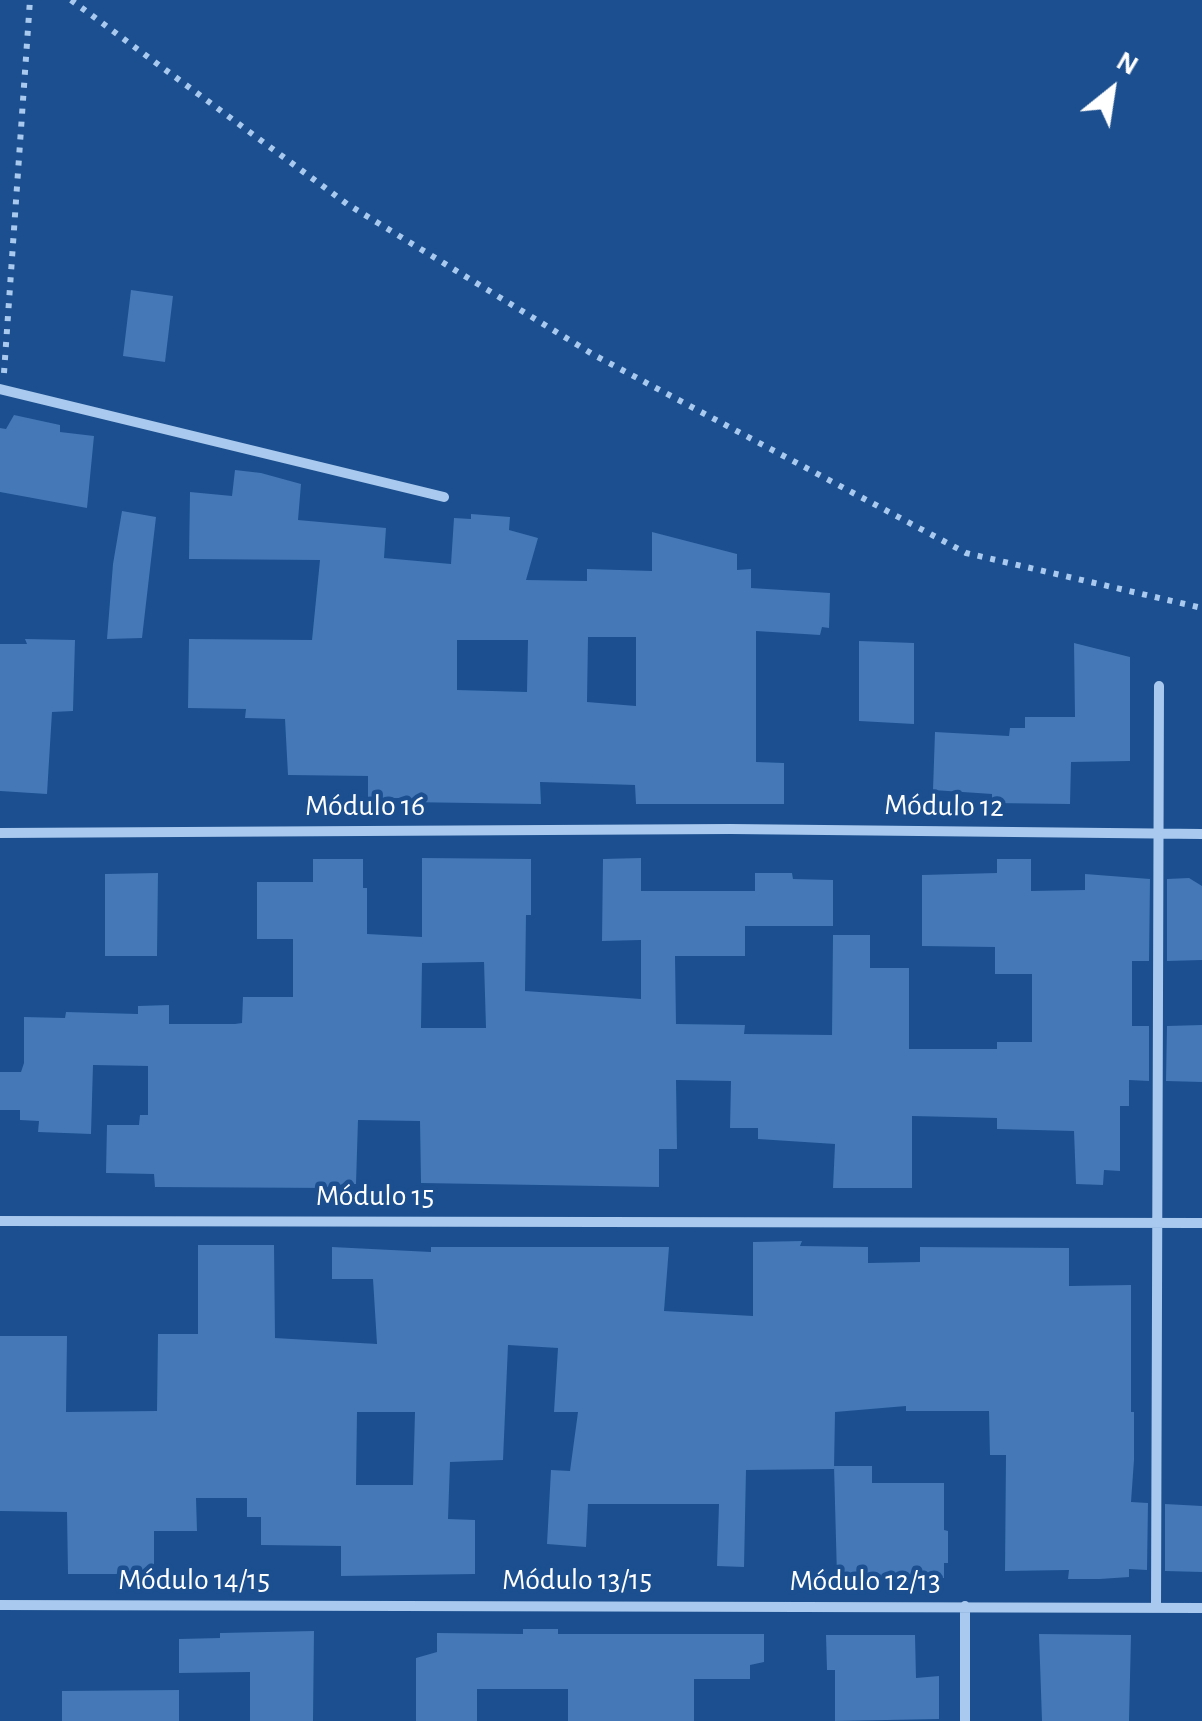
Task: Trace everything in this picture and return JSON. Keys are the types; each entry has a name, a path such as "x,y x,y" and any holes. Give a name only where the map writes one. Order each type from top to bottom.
{"street":[{"path":"0,402 2,389 444,496"},
{"path":"1156,1608 1159,686"},
{"name":"Módulo 12","path":"730,829 1202,834"},
{"name":"Módulo 16","path":"0,833 730,829"},
{"name":"Módulo 15","path":"0,1221 1156,1223"},
{"path":"1156,1223 1202,1223"},
{"name":"Módulo 14/15","path":"0,1604 388,1605"},
{"name":"Módulo 13/15","path":"388,1605 765,1606"},
{"name":"Módulo 12/13","path":"765,1606 1202,1608"},
{"path":"965,1606 965,1721"}],"path":[{"path":"2,389 30,0"},
{"path":"71,0 347,204 594,354 966,553 1202,608"}],"building":[{"path":"131,290 173,296 165,362 123,356"},
{"path":"14,415 60,425 60,432 94,436 87,508 0,492 0,428 6,429"},
{"path":"235,470 301,484 298,520 386,528 384,558 451,564 454,518 471,519 471,514 510,517 509,530 538,538 526,580 587,581 587,569 652,571 652,532 737,554 737,570 751,569 751,588 830,593 829,628 822,627 820,635 756,631 756,762 784,763 784,804 636,804 635,785 540,782 541,804 404,802 404,798 368,798 368,776 288,775 285,719 245,718 246,709 188,708 189,639 312,640 320,560 189,559 190,492 232,496","holes":["588,637 636,637 636,706 587,702","457,640 528,640 527,692 457,690"]},
{"path":"122,511 156,517 142,638 107,639 113,564"},
{"path":"25,639 75,640 73,711 52,712 47,794 0,791 0,644 27,644"},
{"path":"859,641 914,643 914,724 859,721"},
{"path":"1074,643 1130,657 1130,761 1071,762 1070,804 992,803 992,794 933,790 935,732 1009,736 1010,728 1025,728 1025,717 1075,717"},
{"path":"422,858 531,859 525,991 641,999 641,940 602,941 603,859 641,858 641,891 755,891 755,873 792,873 793,879 833,880 833,926 745,926 745,956 675,956 676,1024 745,1025 744,1034 832,1035 833,935 870,935 870,968 909,968 909,1049 997,1049 997,1042 1032,1042 1032,974 995,974 995,947 922,946 922,875 997,873 997,859 1031,859 1031,891 1085,890 1085,874 1150,879 1149,961 1132,961 1132,1026 1149,1026 1149,1081 1129,1080 1129,1106 1120,1106 1120,1171 1104,1170 1103,1185 1076,1184 1074,1131 997,1129 997,1118 912,1116 912,1188 833,1188 835,1144 758,1139 758,1128 730,1128 731,1081 676,1080 677,1149 659,1149 659,1187 421,1183 420,1121 358,1120 356,1184 332,1188 155,1187 154,1174 106,1173 107,1125 139,1125 140,1115 148,1115 148,1066 93,1065 91,1134 38,1132 39,1121 20,1120 20,1110 0,1110 0,1072 21,1072 24,1063 24,1017 65,1018 66,1012 138,1014 138,1006 169,1005 169,1024 235,1024 242,1023 243,997 293,997 293,939 257,939 257,882 313,882 313,859 363,859 367,934 422,937","holes":["484,962 486,1028 421,1028 422,963"]},
{"path":"158,873 157,956 105,956 105,874"},
{"path":"1189,878 1202,886 1202,960 1167,961 1167,879"},
{"path":"1202,1025 1202,1082 1166,1081 1167,1026"},
{"path":"802,1241 800,1246 868,1247 868,1263 920,1262 920,1247 1069,1248 1069,1286 1131,1285 1131,1502 1148,1503 1147,1570 1129,1569 1129,1577 1100,1579 1068,1579 1069,1570 1005,1571 1006,1455 990,1455 989,1411 906,1411 906,1406 835,1412 834,1469 746,1470 744,1567 717,1566 719,1504 588,1504 586,1547 547,1544 551,1470 570,1471 578,1412 554,1412 558,1348 508,1345 503,1460 450,1462 448,1519 475,1520 475,1574 341,1576 341,1546 261,1545 261,1517 247,1517 247,1498 196,1498 197,1531 154,1531 154,1574 68,1574 67,1512 0,1511 0,1336 67,1336 66,1412 157,1411 158,1334 198,1334 198,1245 274,1245 275,1338 377,1344 373,1279 332,1279 332,1247 431,1252 431,1247 669,1247 664,1311 753,1316 753,1242","holes":["357,1412 415,1412 413,1485 356,1485"]},
{"path":"834,1466 872,1466 872,1483 944,1483 948,1563 944,1563 944,1578 837,1577"},
{"path":"1165,1504 1202,1506 1202,1572 1165,1571"},
{"path":"523,1629 558,1629 558,1634 764,1634 764,1662 750,1665 750,1679 694,1679 694,1721 568,1721 568,1689 477,1689 477,1721 416,1721 416,1658 437,1652 437,1633 523,1634"},
{"path":"314,1631 313,1721 250,1721 250,1672 179,1673 179,1639 220,1638 220,1633"},
{"path":"1039,1634 1131,1635 1129,1721 1042,1721"},
{"path":"826,1635 915,1635 916,1678 939,1676 939,1719 835,1721 835,1670 827,1670"},
{"path":"179,1690 179,1721 62,1721 62,1691"}]}
